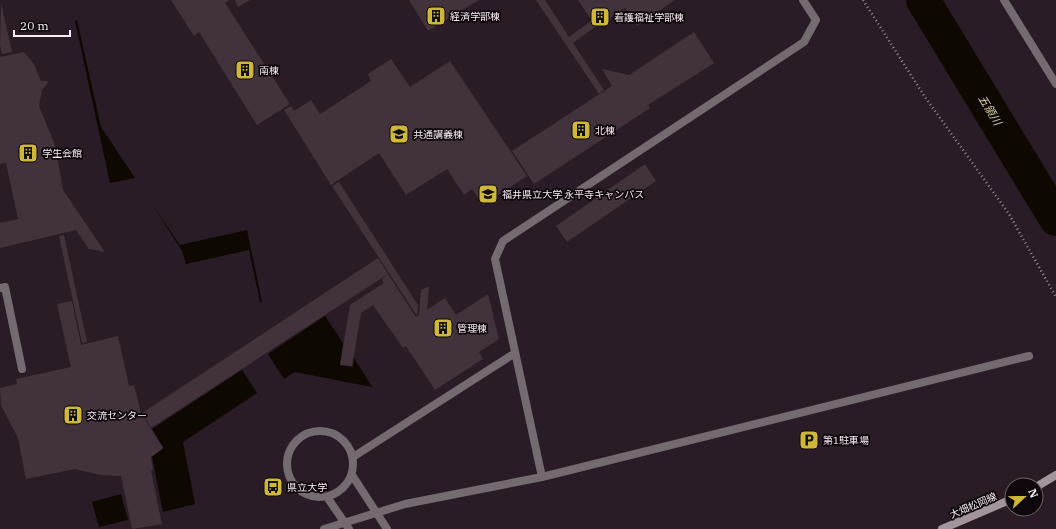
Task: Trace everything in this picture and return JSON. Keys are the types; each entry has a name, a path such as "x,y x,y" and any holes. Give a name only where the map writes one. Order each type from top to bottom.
{"main road":[{"path":"1044,482 1056,476"},
{"name":"大畑松岡線","path":"942,529 1004,502"}],"street":[{"path":"542,477 495,259 502,241 804,42 816,20 803,0"},
{"path":"1004,0 1056,84"},
{"path":"0,288 5,287 22,369"},
{"path":"353,457 515,352"},
{"path":"324,529 347,526 376,513 405,504 542,477 1029,356"},
{"path":"325,431 336,435 345,442 353,457 352,475 342,489 327,497 315,497 304,493 293,484 288,473 288,458 291,448 303,435 314,432 325,431"},
{"path":"352,475 387,529"},
{"path":"327,497 347,526"}],"path":[{"path":"863,0 925,97 1009,214 1056,297"}],"shaded area":[{"path":"77,20 101,127 135,178 110,183 75,21"},
{"path":"154,207 180,245 247,230 262,302 260,302 249,250 186,264 182,251"},
{"path":"325,316 343,343 340,365 353,367 354,358 372,387 295,372 284,379 268,354"},
{"path":"242,370 257,393 183,442 195,504 163,512 152,457 164,448 152,429"},
{"path":"121,494 128,520 99,527 92,502"}],"building":[{"name":"南棟","path":"171,0 229,0 225,3 290,104 257,125 199,32 194,36"},
{"path":"235,0 250,0 238,7"},
{"name":"経済学部棟","path":"409,0 479,0 428,31"},
{"path":"536,0 545,0 569,37 591,21 595,27 573,43 604,90 599,94"},
{"name":"看護福祉学部棟","path":"578,0 675,0 637,26 625,8 596,27"},
{"path":"1,3 12,52 2,54 0,45"},
{"name":"北棟","path":"694,32 714,63 648,105 650,108 534,184 512,151 612,86 602,69 629,75"},
{"name":"学生会館","path":"24,52 34,64 41,81 49,81 42,90 39,106 55,145 63,190 105,252 89,249 76,230 0,248 0,223 18,219 6,163 0,164 0,57"},
{"name":"共通講義棟","path":"391,59 410,87 450,61 527,176 483,205 472,189 464,195 447,169 406,195 379,153 331,185 284,110 291,106 294,111 311,100 320,114 371,81 368,74"},
{"path":"645,164 656,181 567,242 556,226"},
{"path":"339,182 418,305 417,316 332,186"},
{"path":"64,235 87,342 82,343 59,236"},
{"path":"378,258 388,274 151,428 142,413"},
{"name":"管理棟","path":"388,274 416,317 419,315 421,290 429,286 427,310 445,298 456,315 488,294 499,339 479,352 483,359 435,390 406,346 403,348 373,305 361,313 352,366 340,365 350,305 384,283 382,279"},
{"name":"交流センター","path":"72,301 81,345 118,336 129,386 134,385 141,413 163,448 151,457 153,471 151,471 162,524 132,529 121,476 100,475 75,469 26,479 18,438 1,405 0,388 17,384 16,379 71,367 57,304"}],"waterway":[{"name":"五領川","path":"923,0 1056,219"}],"place":[{"name":"経済学部棟","path":"436,16"},
{"name":"看護福祉学部棟","path":"600,17"},
{"name":"南棟","path":"245,70"},
{"name":"北棟","path":"581,130"},
{"name":"共通講義棟","path":"399,134"},
{"name":"学生会館","path":"28,153"},
{"name":"福井県立大学 永平寺キャンパス","path":"488,194"},
{"name":"管理棟","path":"443,328"},
{"name":"交流センター","path":"73,415"},
{"name":"第1駐車場","path":"809,440"},
{"name":"県立大学","path":"273,487"}]}
